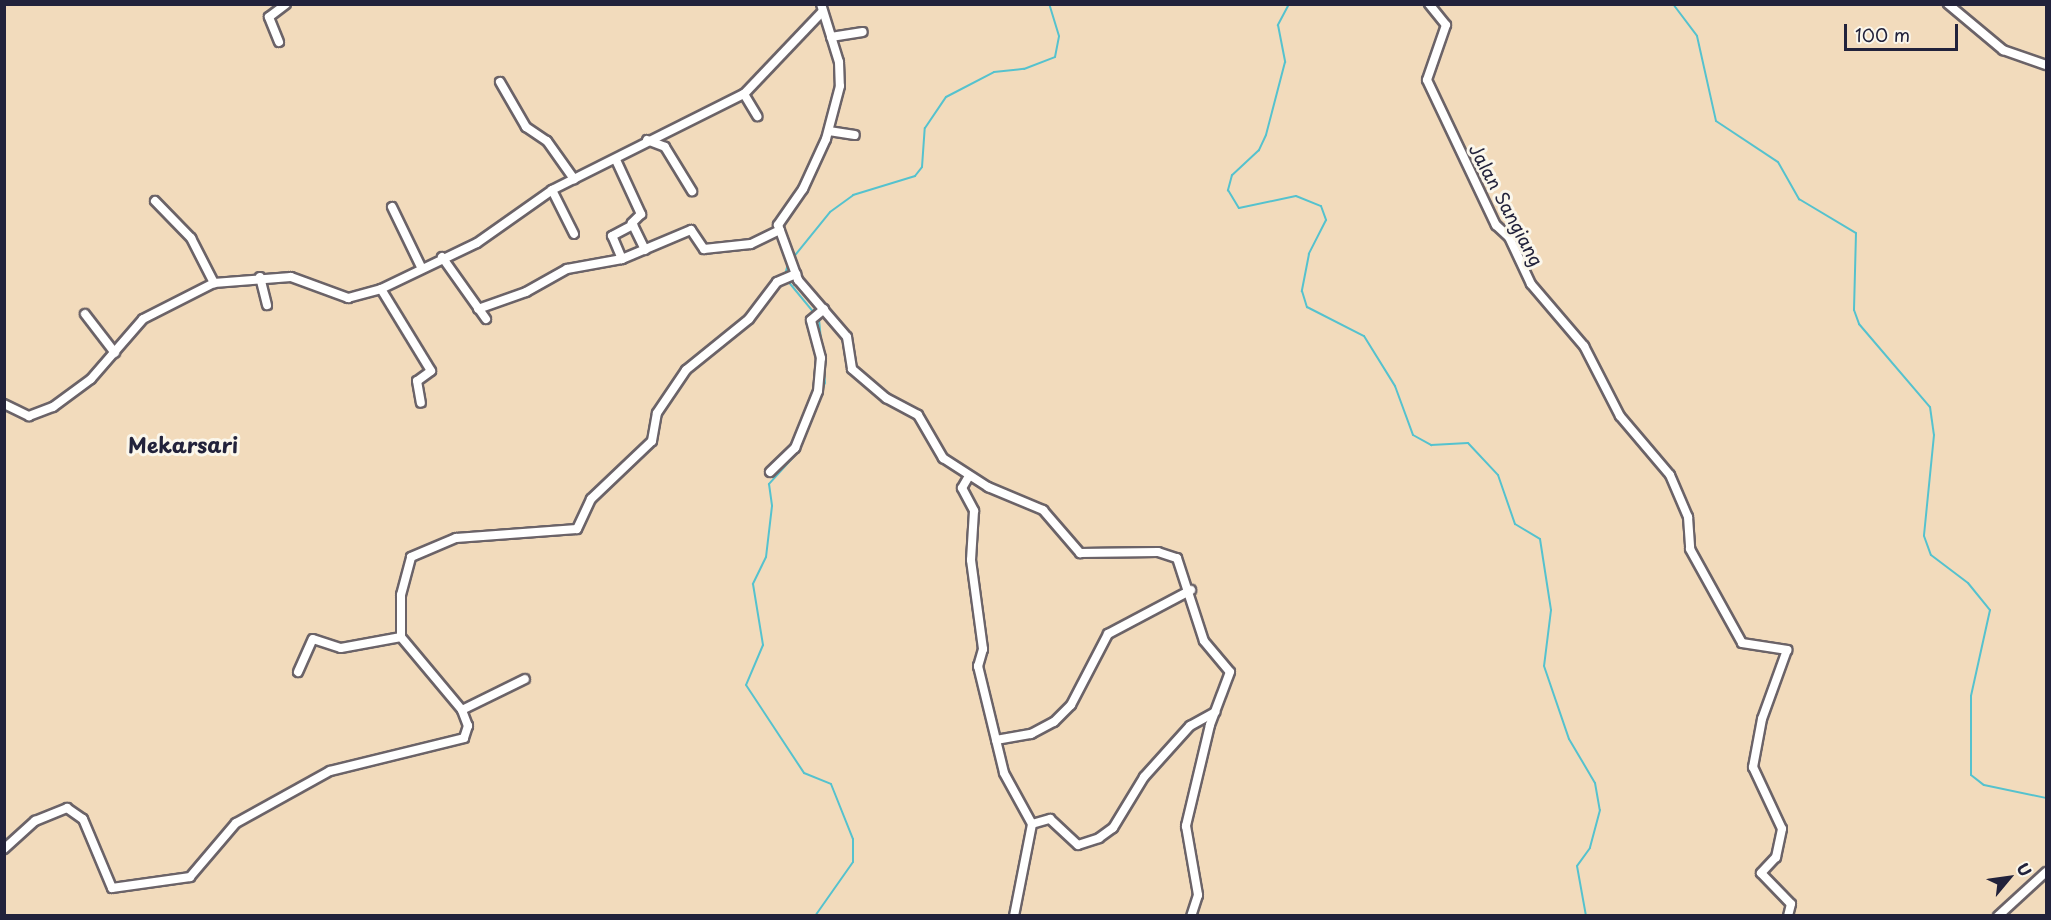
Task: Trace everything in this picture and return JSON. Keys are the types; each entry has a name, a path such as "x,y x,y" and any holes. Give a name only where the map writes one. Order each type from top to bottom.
{"street":[{"path":"279,42 269,17 286,4"},
{"name":"Jalan Sangiang","path":"1429,4 1446,25 1427,80 1496,225 1509,237 1531,284 1584,346 1620,416 1670,475 1688,518 1690,549 1742,643 1787,650 1762,719 1753,767 1782,829 1776,857 1761,873 1791,904 1788,915"},
{"path":"1948,4 2003,50 2046,65"},
{"path":"4,404 20,415 42,412 91,380 143,319 214,283 260,277 305,279 348,298 381,290 421,267 496,232 552,190 616,160 647,140 744,94 821,8 840,75 829,131 804,189 784,211 780,230 794,259 794,275 819,312 847,337 852,369 886,398 918,415 943,458 969,476 1043,510 1080,553 1174,556 1191,590 1204,641 1230,672 1215,712 1186,826 1198,895 1191,915"},
{"path":"831,37 863,32"},
{"path":"500,82 526,127 547,141 574,179"},
{"path":"744,94 757,116"},
{"path":"829,131 855,135"},
{"path":"647,140 665,147 692,191"},
{"path":"616,160 641,214 633,225 612,236 622,259"},
{"path":"552,190 574,234"},
{"path":"155,201 191,238 214,283"},
{"path":"392,207 421,267"},
{"path":"633,225 645,250"},
{"path":"478,309 510,294 526,292 567,269 622,259 693,230 704,249 751,244 780,230"},
{"path":"442,257 486,319"},
{"path":"4,849 35,821 67,808 83,819 112,888 190,877 236,824 324,774 355,762 464,738 468,726 462,710 401,637 401,595 414,552 456,538 577,529 591,499 657,433 657,413 672,388 749,319 777,282 794,275"},
{"path":"260,277 267,305"},
{"path":"381,290 431,371 417,381 421,403"},
{"path":"770,472 795,448 818,391 821,358 812,332 819,312"},
{"path":"85,314 115,353"},
{"path":"969,476 962,488 974,511 972,571 983,649 978,666 1004,773 1032,824 1014,915"},
{"path":"996,740 1031,734 1054,722 1071,705 1108,634 1191,590"},
{"path":"298,672 313,639 341,648 401,637"},
{"path":"462,710 525,679"},
{"path":"1032,824 1050,819 1078,845 1099,838 1113,828 1144,777 1190,726 1215,712"},
{"path":"1998,915 2046,872"}],"waterway":[{"path":"792,259 830,212 853,195 915,176 922,167 925,128 946,97 994,72 1024,69 1055,57 1059,36 1049,4"},
{"path":"1289,4 1278,25 1285,62 1266,135 1259,150 1232,175 1228,190 1239,208 1296,196 1321,206 1326,220 1309,254 1302,291 1307,307 1364,336 1395,386 1413,435 1431,445 1468,443 1498,475 1515,524 1540,539 1551,610 1544,666 1569,739 1595,783 1600,810 1590,848 1577,866 1586,916"},
{"path":"1673,4 1697,36 1716,121 1778,162 1799,199 1856,233 1854,310 1859,324 1930,407 1934,435 1924,536 1931,555 1968,583 1990,610 1971,696 1971,775 1984,785 2046,798"},
{"path":"785,275 788,264"},
{"path":"787,280 819,319 825,383 813,412"},
{"path":"806,432 797,453 769,484 772,506 766,557 753,584 763,645 746,685 804,773 831,784 853,839 853,862 815,916"}],"district":[{"name":"Mekarsari","path":"183,444"}]}
